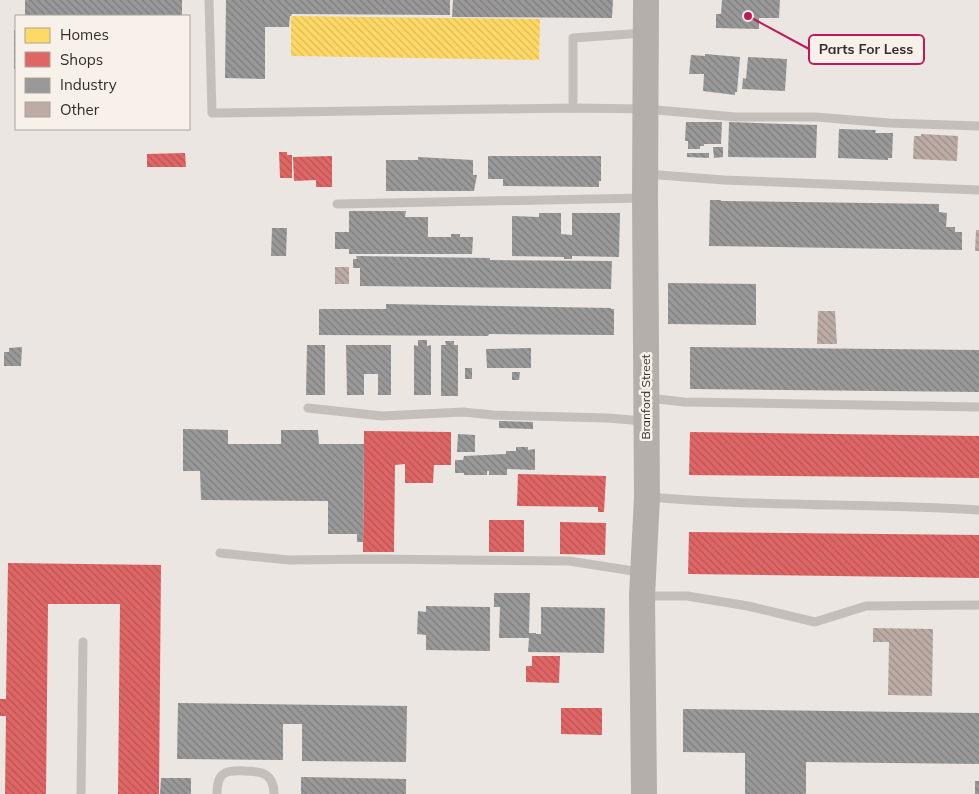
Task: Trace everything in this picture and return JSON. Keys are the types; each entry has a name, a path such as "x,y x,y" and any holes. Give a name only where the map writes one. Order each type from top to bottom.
{"main road":[{"name":"Branford Street","path":"644,794 642,584 648,497 646,410 646,0"}],"lane":[{"path":"209,0 212,113 573,108 645,109 736,117 816,117 889,123 979,126"},
{"path":"573,108 573,38 646,33"},
{"path":"336,204 724,180 979,190"},
{"path":"308,408 382,416 463,412 494,415 608,418 684,402 979,407"},
{"path":"648,497 751,504 979,510"},
{"path":"220,553 290,560 569,561 687,596 748,606 815,622 866,606 979,605"},
{"path":"81,794 83,642"},
{"path":"218,794 218,783 224,773 229,770 260,771 271,779 274,785 274,794"}],"building: Homes":[{"path":"291,16 540,19 539,60 291,56"}],"building: Shops":[{"path":"279,152 287,152 287,155 292,155 292,178 280,178"},
{"path":"185,153 186,167 147,167 147,154"},
{"path":"332,156 332,187 316,187 316,180 294,181 293,157"},
{"path":"364,431 451,432 451,465 434,465 433,483 405,483 405,464 395,465 394,552 363,552"},
{"path":"690,432 979,436 979,478 689,475"},
{"path":"518,474 606,476 604,512 598,512 598,507 517,506"},
{"path":"489,520 524,520 524,552 489,552"},
{"path":"560,522 606,523 605,555 560,554"},
{"path":"689,532 979,535 979,578 688,574"},
{"path":"8,563 161,565 159,794 118,794 120,604 48,604 46,794 5,794 6,716 0,716 0,699 6,699"},
{"path":"532,656 560,656 559,683 526,682 526,666 532,666"},
{"path":"561,708 602,708 602,735 561,734"}],"building: Industry":[{"path":"25,0 182,0 182,15 25,15"},
{"path":"226,0 450,0 450,15 292,14 289,27 265,27 265,79 225,78"},
{"path":"453,0 613,0 612,18 452,17"},
{"path":"722,0 780,0 779,18 759,18 759,29 716,28 716,14 721,14"},
{"path":"14,30 15,30 15,69"},
{"path":"705,54 740,57 737,92 735,92 735,95 703,91 704,74 689,74 691,55 705,56"},
{"path":"748,57 787,59 785,91 742,89 743,78 746,79"},
{"path":"686,122 722,122 721,144 704,144 704,146 700,146 700,149 688,149 688,141 685,141"},
{"path":"729,122 817,125 816,158 728,157"},
{"path":"839,129 876,130 875,133 893,133 892,158 888,158 888,160 838,158"},
{"path":"713,147 723,147 723,157 714,158"},
{"path":"687,153 709,153 709,158 687,157"},
{"path":"488,156 601,156 601,181 599,181 599,187 503,186 503,179 488,179"},
{"path":"418,157 473,160 473,175 477,175 474,191 386,191 386,160 418,160"},
{"path":"710,200 939,204 939,212 947,213 946,227 955,227 955,232 962,232 962,250 709,246"},
{"path":"349,211 406,211 405,217 428,217 428,237 451,237 451,234 460,234 460,237 473,237 472,254 349,254 349,249 335,249 335,232 349,232"},
{"path":"539,213 561,213 561,234 572,235 572,213 620,213 619,257 572,256 572,259 564,259 564,257 512,256 512,216 539,217"},
{"path":"272,228 287,228 286,256 271,256"},
{"path":"356,256 612,261 611,289 360,286 360,268 353,268 353,259 357,259"},
{"path":"668,283 756,284 756,325 668,324"},
{"path":"386,304 611,308 614,309 614,335 319,335 319,309 386,309"},
{"path":"418,340 427,340 427,346 431,345 431,395 414,395 414,345 418,346"},
{"path":"445,341 454,341 454,345 458,345 458,396 441,396 441,345 446,345"},
{"path":"307,345 325,345 325,395 306,395"},
{"path":"346,345 391,345 391,395 378,395 378,374 364,374 364,395 347,395"},
{"path":"22,347 21,366 4,366 4,352 9,352 9,348"},
{"path":"690,347 979,350 979,392 690,389"},
{"path":"531,348 531,368 487,368 486,349"},
{"path":"465,368 472,368 472,379 465,379"},
{"path":"512,372 520,372 519,380 512,380"},
{"path":"499,421 533,422 533,429 499,428"},
{"path":"183,429 228,430 228,444 281,444 281,430 318,430 319,444 364,444 363,542 357,542 357,534 328,534 328,501 201,500 200,471 183,471"},
{"path":"458,434 475,435 475,452 457,452"},
{"path":"516,447 528,447 528,450 535,449 535,470 507,469 507,475 489,475 489,471 487,471 487,475 455,473 455,460 463,460 464,456 506,454 506,451 516,451"},
{"path":"494,593 530,593 529,633 536,634 541,634 541,607 605,608 604,653 528,652 529,638 499,638 500,607 494,607"},
{"path":"426,606 490,607 490,651 426,650 426,635 417,634 418,611 426,612"},
{"path":"178,703 407,706 406,762 302,761 302,724 283,724 283,760 177,759"},
{"path":"683,709 979,713 979,764 806,762 806,794 745,794 745,753 683,752"},
{"path":"301,777 406,779 406,794 301,794"},
{"path":"161,778 191,778 191,794 160,794"},
{"path":"975,781 979,781 979,794 975,794"}],"building: Other":[{"path":"921,134 958,136 957,161 913,159 914,136 921,136"},
{"path":"976,230 979,230 979,251 975,251"},
{"path":"335,267 349,267 349,284 335,284"},
{"path":"818,311 835,311 837,344 817,344"},
{"path":"873,628 933,629 932,696 888,695 889,642 873,642"}],"place":[{"name":"Parts For Less","path":"748,16"}]}
